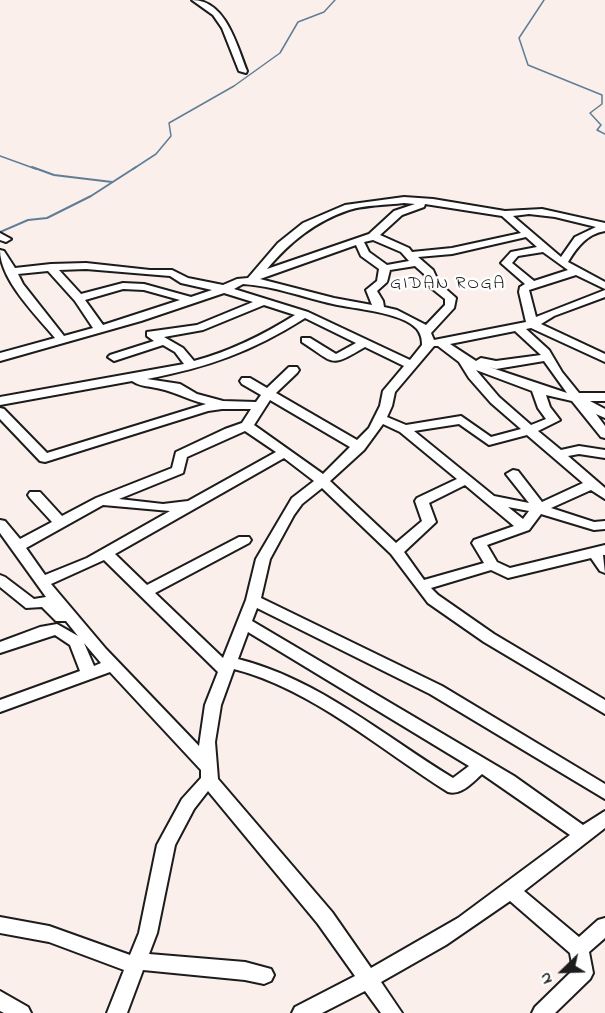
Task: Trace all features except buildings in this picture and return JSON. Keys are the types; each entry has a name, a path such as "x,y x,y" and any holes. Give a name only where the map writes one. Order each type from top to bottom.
{"street":[{"path":"196,0 216,13 226,28 243,71"},
{"path":"253,279 297,231 326,215 348,207 375,202 404,200 433,202 505,214 518,210 582,219 605,227"},
{"path":"0,357 137,319 224,290 241,281 253,279 373,236 403,210 433,202"},
{"path":"505,214 562,263 605,286"},
{"path":"562,263 579,237 605,227"},
{"path":"385,268 413,259 528,234"},
{"path":"117,1013 148,933 166,845 188,804 210,775 207,742 213,705 253,600 263,559 297,501 323,482 374,430 389,391 431,340 452,300 434,285 429,272 404,249 373,236"},
{"path":"358,240 365,254 385,268"},
{"path":"532,285 508,266 507,261 515,254 545,248"},
{"path":"328,252 365,254"},
{"path":"0,253 18,285 61,339"},
{"path":"12,272 51,267 86,266 172,273 185,281 264,301 304,314 411,365"},
{"path":"51,267 80,299 99,328"},
{"path":"378,308 378,301 371,290 382,282 385,268"},
{"path":"532,324 531,312 523,290 532,285 576,272"},
{"path":"253,279 333,301 378,308 411,320 420,325 431,340 464,360 538,393 576,398 605,397"},
{"path":"80,299 103,290 133,286 191,300"},
{"path":"431,340 532,324 550,314 605,293"},
{"path":"152,335 199,328 264,301"},
{"path":"0,401 32,393 149,375 191,365 238,351 304,314"},
{"path":"137,319 152,335 179,350 191,365"},
{"path":"532,324 605,358"},
{"path":"517,326 549,357 576,398 605,434"},
{"path":"306,340 336,358 364,343"},
{"path":"114,357 165,341"},
{"path":"464,360 496,365 549,357"},
{"path":"464,360 473,375 495,399 605,495"},
{"path":"18,546 101,501 178,470 181,454 247,426 273,385 293,370"},
{"path":"124,378 176,387 193,397 222,405 258,406"},
{"path":"246,381 359,447"},
{"path":"404,429 460,420 489,441 530,430 554,420 544,408 538,393"},
{"path":"576,398 605,414"},
{"path":"0,412 45,458 120,433 222,405"},
{"path":"380,418 404,429 524,527"},
{"path":"247,426 317,476 396,551 433,599 489,638 605,708"},
{"path":"560,454 579,450 605,454"},
{"path":"42,582 105,553 284,453"},
{"path":"513,474 539,508"},
{"path":"396,551 429,522 422,501 467,479"},
{"path":"592,484 539,508 524,527 479,543 492,565 508,573 600,552 605,568"},
{"path":"35,495 61,523"},
{"path":"491,499 539,508 594,526 605,525"},
{"path":"101,501 163,508 194,504"},
{"path":"0,524 42,582 210,775 325,918 392,1013"},
{"path":"146,592 244,540"},
{"path":"105,553 228,666 272,674 370,731 416,764 454,787 482,765"},
{"path":"421,586 492,565"},
{"path":"3,585 30,604 45,602 68,624 89,673"},
{"path":"253,600 436,690 605,792"},
{"path":"244,623 482,765 583,835"},
{"path":"0,648 45,631 57,629 76,642"},
{"path":"0,706 112,665"},
{"path":"302,1013 417,953 605,818"},
{"path":"509,889 579,949 583,974 542,1013"},
{"path":"0,925 49,934 136,963 245,971 264,975"},
{"path":"579,949 605,926"},
{"path":"0,1000 21,1013"}],"waterway":[{"path":"133,169 156,154 171,136 169,123 234,86 280,53 298,22 324,12 335,0"},
{"path":"544,0 519,38 528,65 602,95 602,104 590,113 601,125 597,130 605,134"},
{"path":"0,156 36,169"},
{"path":"32,167 54,175 112,182"},
{"path":"0,232 28,220 47,218 91,196 136,167"}],"district":[{"name":"GIDAN ROGA","path":"448,285"}]}
